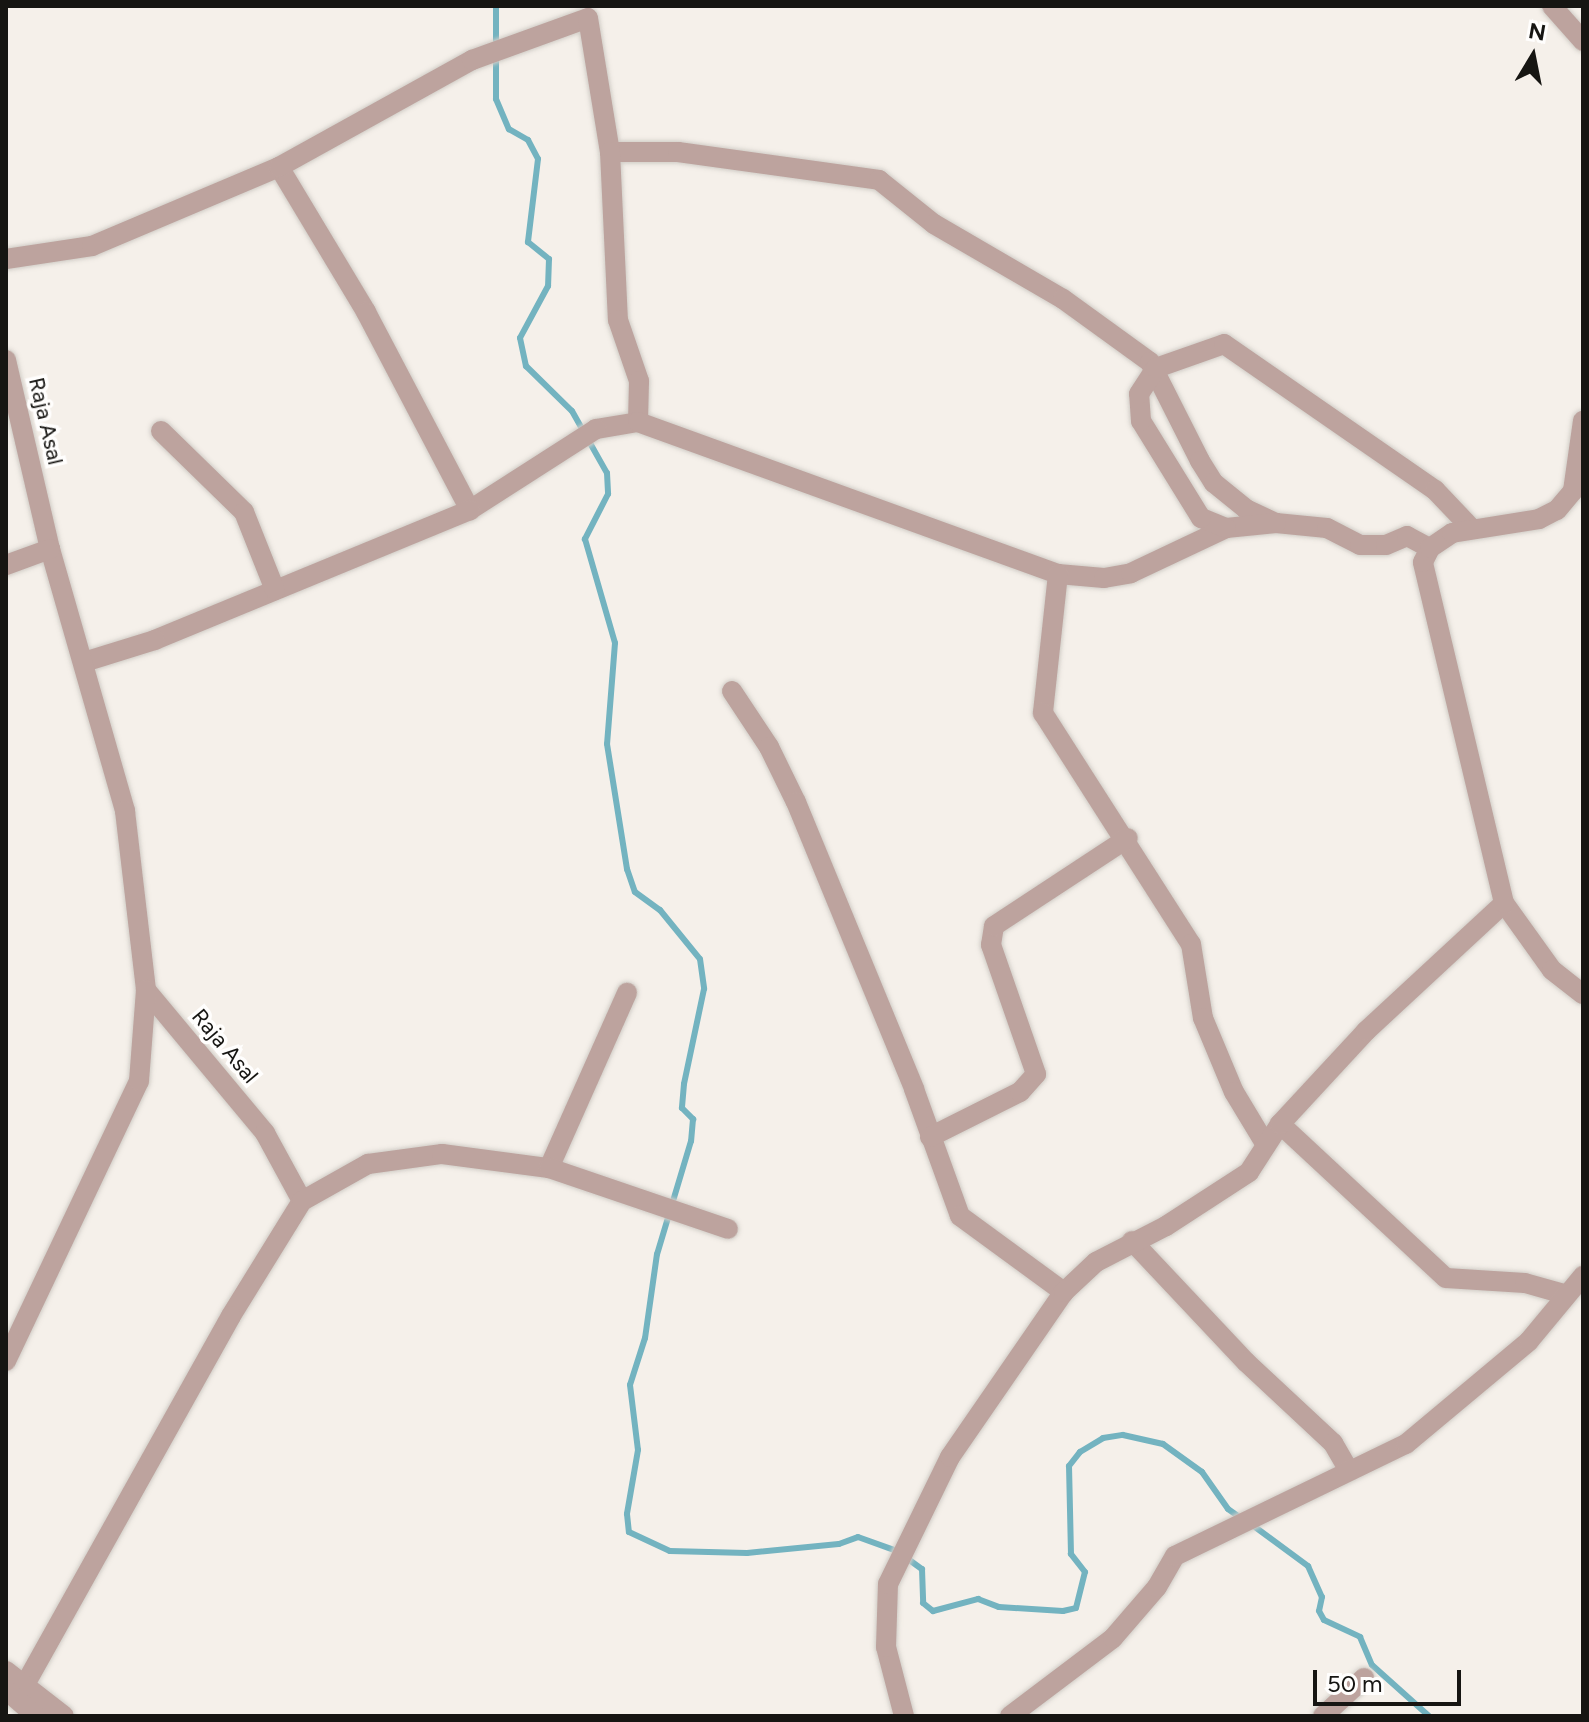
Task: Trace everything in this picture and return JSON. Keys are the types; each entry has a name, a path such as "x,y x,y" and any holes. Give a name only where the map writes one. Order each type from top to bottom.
{"street":[{"path":"1552,6 1583,41"},
{"path":"6,259 92,246 279,167 472,60 587,12 610,152 618,320 639,381 638,422"},
{"path":"610,152 678,152 879,180 934,224 1063,299 1156,368 1214,483 1246,509 1276,523"},
{"path":"279,167 366,312 470,510"},
{"path":"1226,528 1201,518 1141,421 1139,394 1156,368 1224,344 1435,490 1471,528"},
{"name":"Raja Asal","path":"6,360 50,549 125,811 146,990 265,1133 302,1201"},
{"path":"1583,421 1573,491 1557,510 1526,522 1471,528 1430,548 1422,574 1504,903 1552,970 1583,994"},
{"path":"84,662 155,640 470,510 596,429 638,422 1058,574 1104,578 1131,573 1226,528 1276,523 1327,528 1360,545 1386,545 1407,536 1430,548"},
{"path":"161,431 244,512 275,590"},
{"path":"6,565 50,549"},
{"path":"1058,574 1043,713 1128,838 1191,944 1203,1018 1234,1092 1266,1145"},
{"path":"732,691 769,747 796,802 960,1216 1064,1292"},
{"path":"930,1137 1020,1092 1036,1074 991,945 994,926 1128,838"},
{"path":"904,1716 886,1647 888,1584 950,1457 1064,1292 1088,1268 1249,1172 1280,1124 1366,1031 1504,903"},
{"path":"6,1361 139,1081 146,990"},
{"path":"549,1168 627,993"},
{"path":"1280,1124 1446,1278 1525,1283 1564,1294"},
{"path":"14,1684 302,1201 368,1164 419,1154 549,1168 728,1229"},
{"path":"1132,1241 1246,1362 1333,1443 1349,1471"},
{"path":"1010,1716 1113,1638 1157,1587 1175,1556 1258,1519 1406,1444 1529,1341 1564,1294 1583,1276"},
{"path":"1328,1714 1364,1678"},
{"path":"14,1684 36,1716"},
{"path":"14,1684 64,1716"}],"waterway":[{"path":"496,6 496,99 509,129 528,140 538,159 528,242 549,259 548,286 520,338 526,366 572,411 607,473 608,494 585,539 615,643 607,744 627,869 635,892 660,910 700,959 704,989 684,1084 682,1108 693,1119 691,1141 657,1254 645,1338 630,1385 638,1450 627,1514 629,1532 670,1551 747,1553 839,1544 858,1537 897,1551 922,1569 923,1603 933,1611 978,1599 999,1607 1063,1611 1076,1608 1085,1572 1071,1554 1069,1466 1080,1452 1103,1438 1123,1435 1163,1444 1202,1472 1228,1509 1241,1518"},
{"path":"1251,1524 1308,1566 1322,1597 1319,1611 1324,1620 1360,1637 1372,1665 1429,1716"}]}
